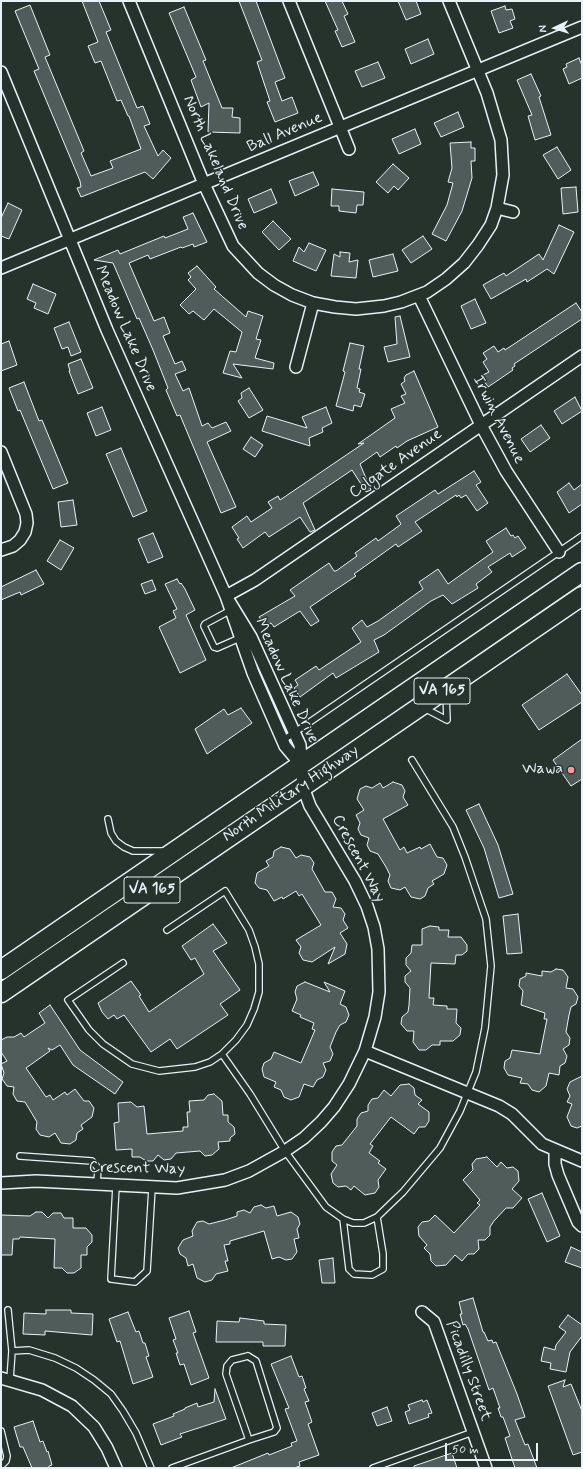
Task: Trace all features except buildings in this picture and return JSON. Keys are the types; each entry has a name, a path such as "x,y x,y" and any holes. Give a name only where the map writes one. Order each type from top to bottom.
{"main road":[{"name":"North Military Highway","path":"1,970 582,573"},
{"name":"North Military Highway","path":"1,993 582,596"}],"street":[{"name":"North Lakeland Drive","path":"129,1 204,184 227,236 243,259 274,285 313,303 356,309 384,306 419,296 446,279 464,263 478,245 491,225 497,208 503,176 501,140 495,116 449,1"},
{"path":"289,1 349,149"},
{"name":"Ball Avenue","path":"1,268 582,27"},
{"name":"Meadow Lake Drive","path":"1,72 148,425 244,636 282,740 285,746 301,765"},
{"path":"497,208 514,212"},
{"name":"Irwin Avenue","path":"419,296 481,425 506,471 559,552"},
{"path":"296,367 313,303"},
{"name":"Colgate Avenue","path":"226,596 255,580 582,356"},
{"path":"1,452 26,514 27,523 25,532 20,540 13,546 1,550"},
{"name":"Meadow Lake Drive","path":"244,636 300,745 301,765"},
{"name":"Crescent Way","path":"1,1182 36,1181 152,1188 184,1188 225,1180 249,1171 285,1152 304,1138 334,1107 349,1084 365,1052 375,1017 379,992 378,949 374,927 367,906 355,881 310,806 303,786 301,765"},
{"path":"365,1052 468,1092 499,1106 512,1114 542,1144 582,1161"},
{"path":"556,1151 555,1164 558,1175 578,1222 582,1226"},
{"name":"Picadilly Street","path":"422,1312 434,1322 486,1468"},
{"path":"6,1379 55,1396 76,1410 94,1427 107,1448 116,1468"}],"lane":[{"path":"282,740 582,536"},
{"path":"233,610 205,624 204,626 214,647 217,648 244,636"},
{"path":"420,706 447,720 446,689"},
{"path":"222,1054 250,1094 285,1152 326,1207 343,1219 353,1223 364,1223 377,1217 403,1192 440,1148 468,1092 476,1072 490,992 491,966 487,926 478,893 453,827 412,760"},
{"path":"108,820 111,833 116,841 124,848 133,851 175,851"},
{"path":"123,963 68,1000 89,1030 103,1044 132,1064 159,1070 195,1067 210,1062 222,1054 236,1040 247,1025 259,992 259,964 256,947 249,930 225,891 167,930"},
{"path":"20,1156 92,1162 98,1168 97,1185"},
{"path":"116,1186 111,1279 135,1282 147,1270 152,1188"},
{"path":"343,1219 349,1269 354,1274 372,1275 383,1269 383,1254 377,1217"},
{"path":"6,1379 12,1351 8,1310"},
{"path":"12,1351 29,1350 55,1358 76,1368 111,1394 136,1434 150,1468"},
{"path":"172,1468 274,1432 277,1428 256,1361 248,1356 232,1360 227,1366 226,1374 249,1440"},
{"path":"1,1431 8,1456 6,1461 1,1466"},
{"path":"373,1468 474,1432"}],"place":[{"name":"Wawa","path":"571,770"}]}
